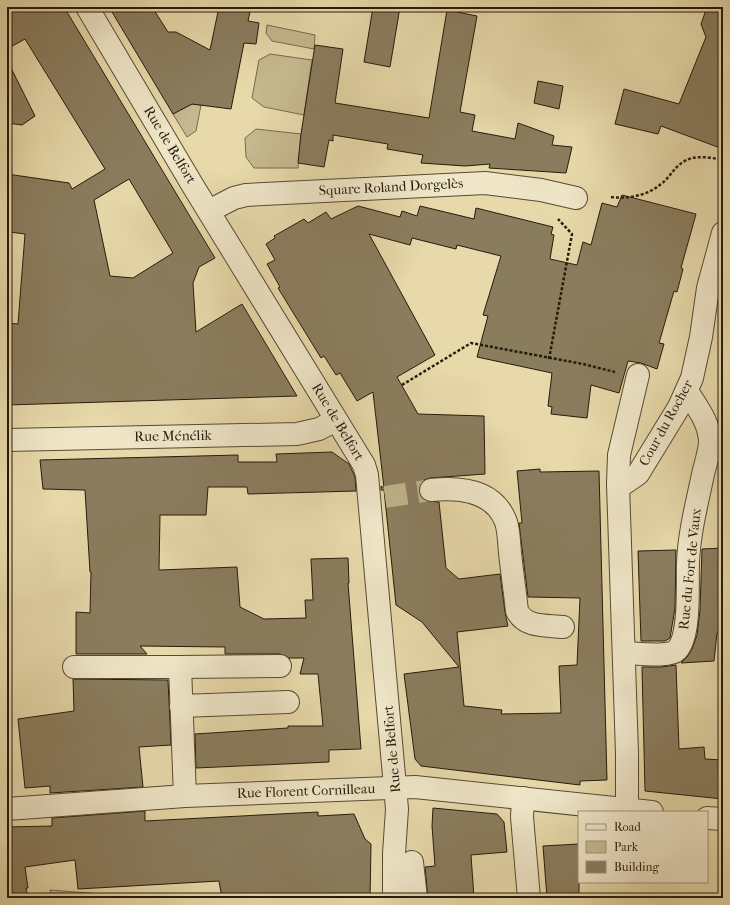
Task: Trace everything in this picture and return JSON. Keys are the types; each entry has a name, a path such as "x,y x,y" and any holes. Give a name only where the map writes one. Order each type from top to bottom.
{"street":[{"name":"Rue de Belfort","path":"87,7 364,465 377,498 397,809 394,854 394,898"},
{"name":"Square Roland Dorgelès","path":"209,211 234,198 246,195 485,183 541,190 576,198"},
{"name":"Cour du Rocher","path":"618,484 624,483 638,474 687,391 696,365 708,288 723,233"},
{"path":"627,809 624,653 618,484 619,456 628,374"},
{"name":"Rue du Fort de Vaux","path":"624,653 667,654 676,651 683,638 686,628 688,558 693,523 710,444 708,428 687,391"},
{"name":"Rue Ménélik","path":"7,440 297,434 319,429 336,420"},
{"path":"431,490 452,488 467,491 480,494 493,503 506,523 517,611 521,618 526,622 563,627"},
{"path":"74,667 280,666"},
{"path":"180,667 186,796"},
{"path":"181,706 288,702"},
{"name":"Rue Florent Cornilleau","path":"7,809 186,796 395,788 435,788 644,811"},
{"path":"523,798 522,817 529,898"},
{"path":"708,818 723,820"},
{"path":"412,862 416,898"}],"path":[{"path":"611,197 636,197 661,184 674,168 692,158 723,160"},
{"path":"549,359 572,234"},
{"path":"402,385 471,343 628,374"}],"green space":[{"path":"267,25 315,35 314,49 272,41 266,33"},
{"path":"270,54 312,60 304,115 264,107 252,98 259,60"},
{"path":"192,104 201,105 196,131 187,137 173,114"},
{"path":"256,129 301,134 298,168 254,168 246,157 245,138"},
{"path":"50,890 153,898 51,898"}],"building":[{"path":"7,7 64,7 215,258 199,267 193,283 196,332 242,304 297,396 7,405 7,323 18,324 25,234 10,232 11,225 7,225 7,174 69,183 72,189 105,169 25,39 7,49","holes":["129,179 173,253 133,278 110,276 94,200"]},
{"path":"109,7 152,7 168,32 176,32 210,50 219,7 251,7 248,21 259,23 256,44 244,43 231,109 192,104 173,114"},
{"path":"373,7 400,7 390,67 364,62"},
{"path":"707,7 723,7 723,149 661,126 658,134 615,124 624,89 679,104 706,37 701,24"},
{"path":"447,10 477,16 460,112 475,115 472,131 515,139 518,123 554,136 552,145 572,147 566,173 489,168 490,164 465,166 421,163 423,155 387,149 388,144 333,135 333,141 329,140 324,167 298,163 315,45 343,49 335,103 429,118"},
{"path":"7,60 35,116 22,125 7,123"},
{"path":"538,81 563,86 559,109 534,103"},
{"path":"622,195 696,214 681,268 683,269 677,292 674,291 659,343 664,344 657,369 641,363 628,361 619,393 591,385 587,418 551,414 552,407 548,406 552,373 477,357 488,316 483,315 501,256 457,245 456,249 412,238 410,245 369,234 435,355 397,377 418,414 484,416 485,474 430,478 424,480 420,485 419,491 420,497 425,501 439,502 446,568 459,579 500,574 508,626 457,632 464,706 502,710 501,714 561,713 559,666 577,665 580,598 528,597 519,523 522,523 517,471 540,469 540,472 599,471 607,780 580,781 580,785 421,766 415,759 404,674 459,667 422,622 396,605 384,490 381,490 381,486 384,488 373,392 357,401 340,373 336,375 324,356 321,358 278,288 280,287 267,264 275,260 266,244 275,238 274,236 304,219 308,223 326,212 331,219 358,206 400,217 402,211 417,216 420,206 474,219 476,208 553,227 551,234 554,235 550,259 577,265 583,242 591,245 602,203 617,207"},
{"path":"332,452 349,464 355,477 356,491 248,494 247,487 208,487 206,515 160,515 159,570 237,567 240,607 264,619 306,618 305,600 313,600 311,559 348,558 348,583 361,749 329,750 329,762 196,768 195,734 288,728 288,726 323,726 318,674 300,674 304,658 289,658 280,654 225,654 225,647 140,646 147,654 76,654 76,612 90,613 91,572 85,490 43,489 40,460 238,455 238,462 277,462 276,454"},
{"path":"723,548 723,604 720,603 720,633 717,633 714,661 681,663 692,649 697,635 700,610 702,549"},
{"path":"676,550 675,608 670,638 665,641 641,641 638,551"},
{"path":"676,665 679,749 704,747 705,759 723,760 723,799 645,791 642,667"},
{"path":"73,679 168,680 171,745 139,747 143,787 50,793 50,786 25,788 18,719 74,711"},
{"path":"433,808 497,814 504,822 507,852 471,855 474,898 428,898 425,867 435,866 432,826"},
{"path":"145,811 145,821 318,812 318,816 354,814 365,839 371,844 370,898 222,898 219,881 78,889 75,860 25,867 28,898 7,898 7,827 52,826 52,818"},
{"path":"578,844 579,894 576,894 577,898 547,898 543,846"}],"tunnel":[{"path":"385,497 431,490"}]}
